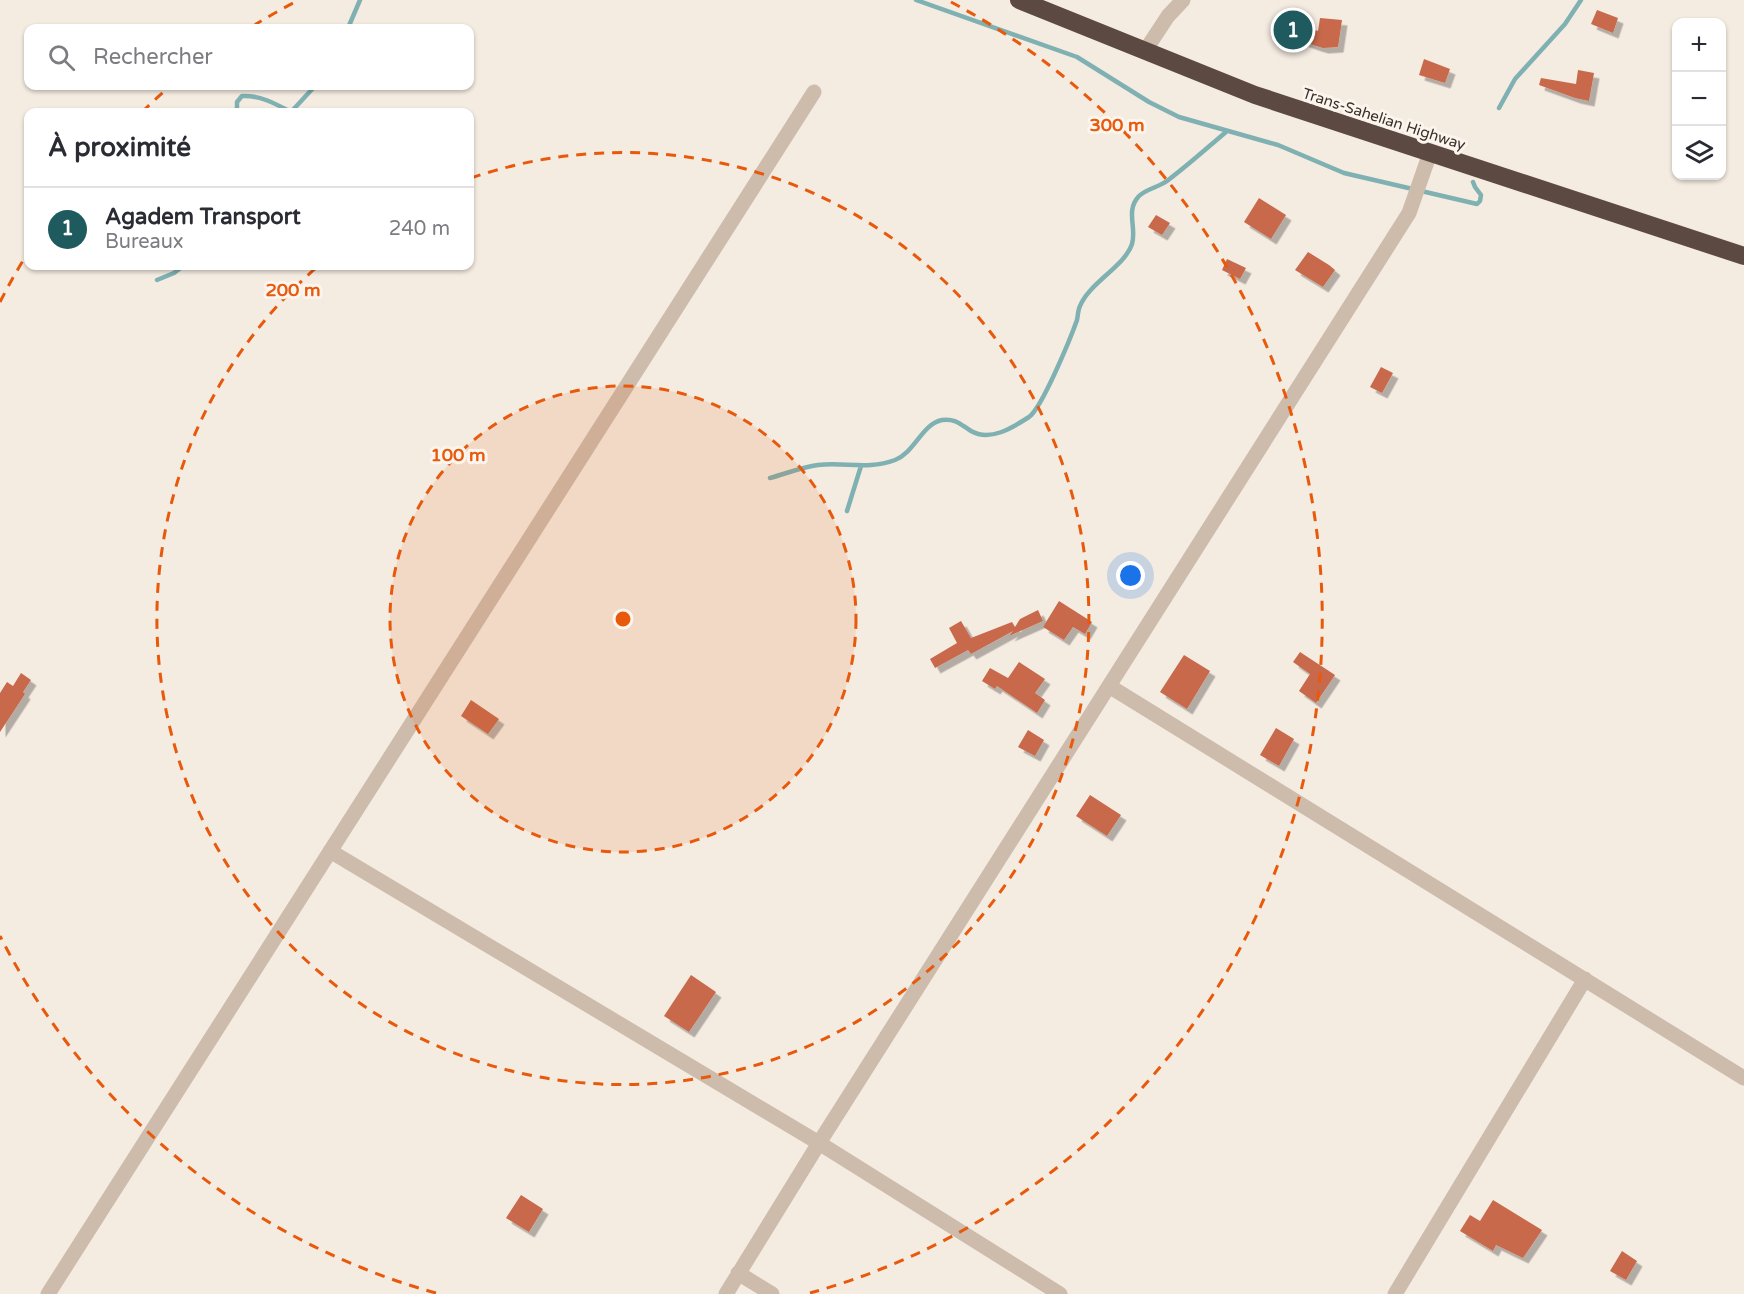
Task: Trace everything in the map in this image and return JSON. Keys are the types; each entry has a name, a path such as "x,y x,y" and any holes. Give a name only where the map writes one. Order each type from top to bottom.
{"highway":[{"name":"Trans-Sahelian Highway","path":"1019,0 1255,95 1744,256"}],"street":[{"path":"1145,51 1168,16 1183,0"},
{"path":"48,1294 814,92"},
{"path":"726,1294 819,1143 1409,213 1430,153"},
{"path":"1109,686 1744,1078"},
{"path":"330,851 819,1143 1060,1294"},
{"path":"1395,1294 1585,979"},
{"path":"738,1273 772,1294"}],"building":[{"path":"1597,10 1618,18 1613,33 1591,24"},
{"path":"1282,18 1318,31 1320,18 1342,20 1338,47 1323,48 1276,32"},
{"path":"1424,59 1450,69 1445,83 1419,75"},
{"path":"1578,70 1594,73 1589,101 1539,85 1541,78 1576,84"},
{"path":"1259,198 1286,215 1271,239 1244,222"},
{"path":"1156,215 1170,223 1162,235 1148,227"},
{"path":"1308,252 1335,270 1323,287 1295,270"},
{"path":"1227,259 1246,268 1240,279 1222,270"},
{"path":"1381,367 1393,373 1382,393 1370,387"},
{"path":"1059,601 1092,622 1085,634 1073,627 1064,640 1043,627"},
{"path":"1038,610 1043,621 1009,636 1013,631 971,654 968,650 935,668 930,659 957,643 949,628 961,621 971,638 1012,622 1015,627 1020,619"},
{"path":"1300,652 1335,675 1316,703 1299,691 1310,674 1293,662"},
{"path":"1184,655 1210,671 1187,709 1160,692"},
{"path":"1019,662 1045,679 1035,693 1045,700 1037,713 997,686 995,689 982,681 990,668 1008,678"},
{"path":"21,673 31,680 23,692 25,694 0,732 0,693 7,682 13,686"},
{"path":"471,700 499,719 488,734 461,716"},
{"path":"1276,728 1294,739 1279,766 1260,755"},
{"path":"1028,730 1044,740 1035,756 1018,747"},
{"path":"1090,795 1121,815 1107,836 1076,816"},
{"path":"691,975 716,992 689,1032 664,1016"},
{"path":"521,1195 543,1209 529,1232 506,1218"},
{"path":"1493,1200 1542,1230 1523,1258 1496,1245 1493,1251 1460,1231 1470,1215 1480,1221"},
{"path":"1622,1251 1637,1261 1626,1280 1610,1271"}],"waterway":[{"path":"350,24 360,0"},
{"path":"916,0 1077,57 1149,102 1179,117 1278,145 1344,173 1477,204 1481,195 1473,182"},
{"path":"1499,108 1515,79 1565,24 1581,0"},
{"path":"295,108 311,90"},
{"path":"237,108 237,102 242,96 261,99 283,108"},
{"path":"770,478 818,465 875,465 895,460 908,451 929,427 942,420 954,421 971,431 986,435 1001,432 1029,417 1035,411 1056,372 1074,329 1079,308 1091,290 1122,260 1132,244 1132,213 1139,196 1167,181 1226,132"},
{"path":"157,280 178,270"},
{"path":"847,511 861,466"}],"place":[{"name":"Agadem Transport","path":"1293,30"}]}
